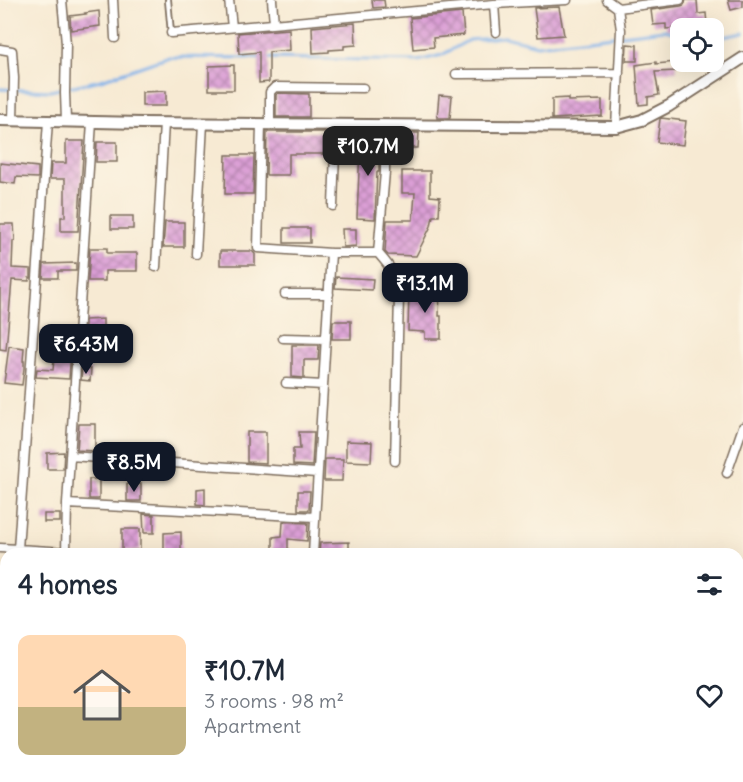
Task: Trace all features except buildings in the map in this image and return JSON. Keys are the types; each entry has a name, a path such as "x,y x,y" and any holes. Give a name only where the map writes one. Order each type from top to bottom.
{"street":[{"path":"62,0 66,44 66,121"},
{"path":"113,0 115,38"},
{"path":"229,0 232,27"},
{"path":"272,0 274,23"},
{"path":"171,33 494,4 567,0"},
{"path":"607,0 618,8 680,0"},
{"path":"494,4 496,32"},
{"path":"616,127 621,30 618,8"},
{"path":"0,49 12,51 13,120"},
{"path":"0,120 616,127 642,120 669,106 743,58"},
{"path":"456,74 619,73"},
{"path":"363,87 275,87 270,92 258,248 331,253 378,253"},
{"path":"18,548 48,121"},
{"path":"66,548 92,122"},
{"path":"156,267 164,123"},
{"path":"196,254 203,123"},
{"path":"333,206 336,124"},
{"path":"385,124 378,253 392,269 399,296 395,461"},
{"path":"313,548 331,253"},
{"path":"285,294 328,294"},
{"path":"283,338 326,339"},
{"path":"286,383 323,385"},
{"path":"727,473 743,427"},
{"path":"70,456 317,473"},
{"path":"67,504 315,517"}],"lane":[{"path":"168,0 171,33"}],"waterway":[{"path":"267,58 418,61 442,55 469,40 505,37 537,45 664,30 670,31"},
{"path":"724,37 743,33"},
{"path":"0,89 50,91 101,80 169,57 261,58"}]}
